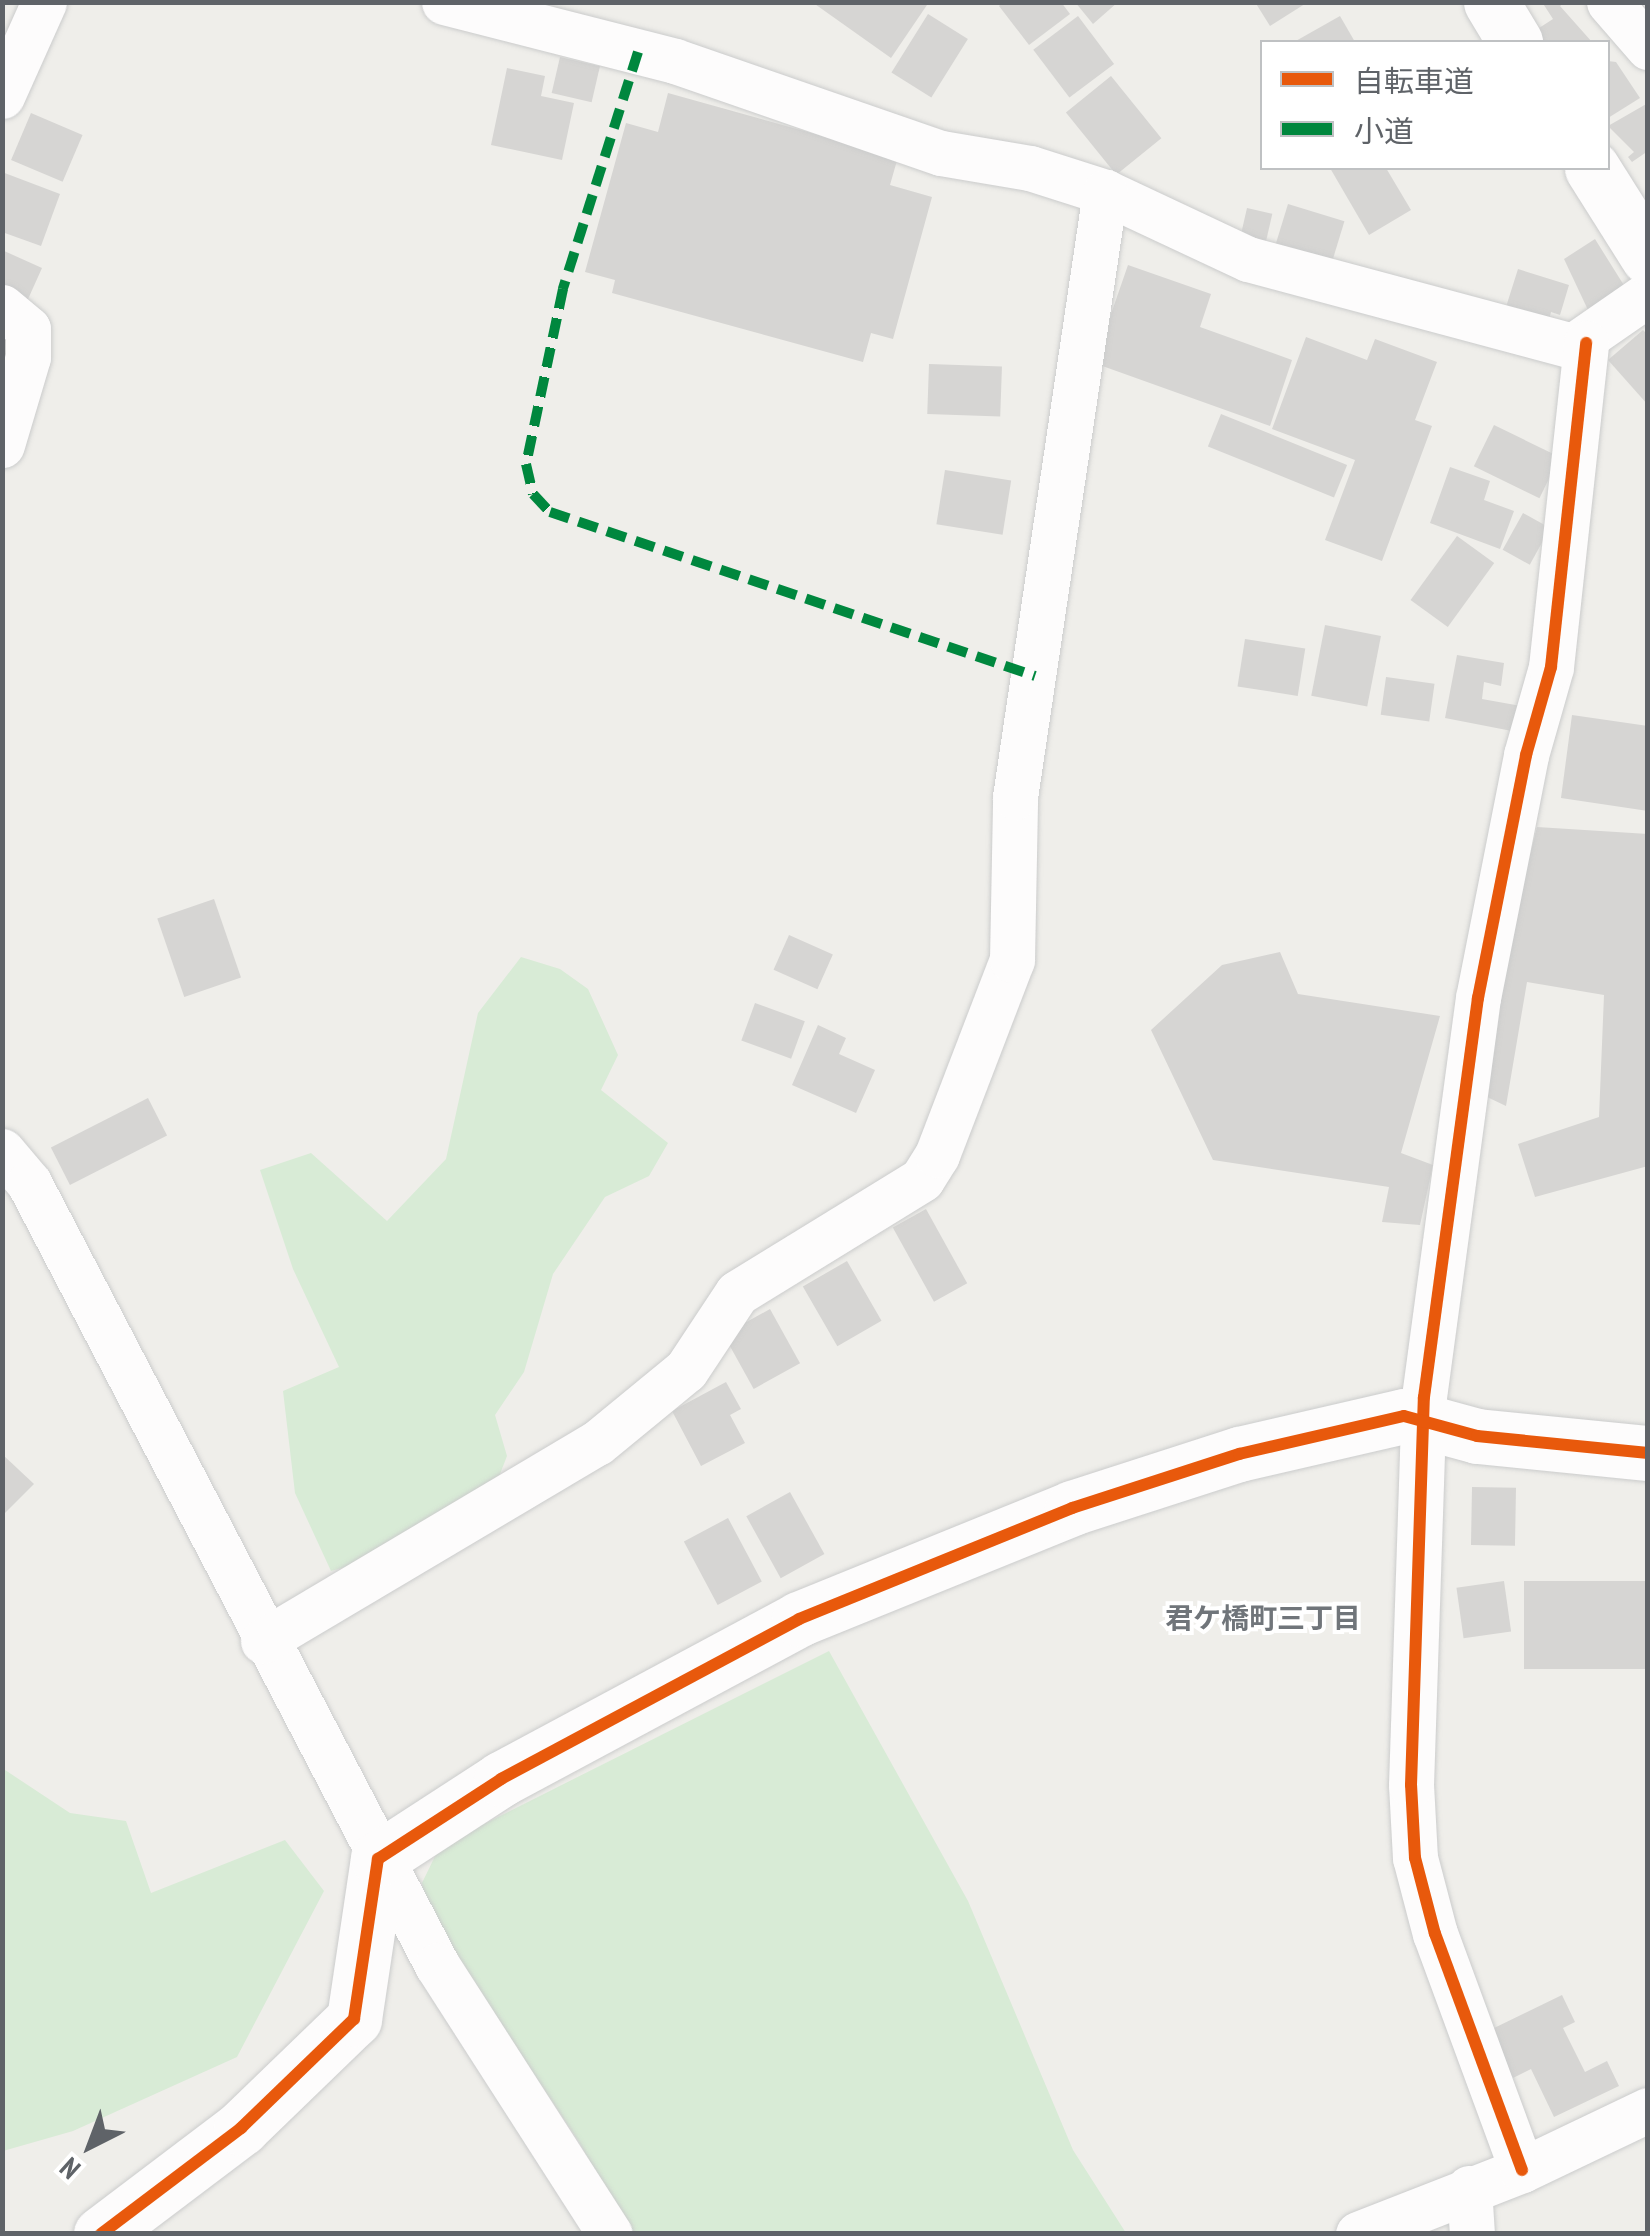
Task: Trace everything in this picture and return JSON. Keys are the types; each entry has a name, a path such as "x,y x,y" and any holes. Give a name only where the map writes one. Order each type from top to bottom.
{"street":[{"path":"2,96 44,2"},
{"path":"444,2 675,61 941,153 1030,168 1106,192 1290,272 1573,346 1586,343 1648,294"},
{"path":"1491,2 1514,40"},
{"path":"1609,2 1648,47"},
{"path":"1593,170 1648,257"},
{"path":"262,1640 597,1443 686,1370 738,1293 922,1179 937,1155 1012,960 1015,797 1106,192"},
{"path":"2,307 28,329 28,357 2,445"},
{"path":"1522,2170 1414,1858 1411,1785 1425,1422 1461,1097 1526,755 1551,667 1586,343"},
{"path":"2,1151 29,1183 378,1860 437,1965 610,2234"},
{"path":"101,2234 241,2128 354,2019 378,1860 536,1760 799,1619 929,1562 1239,1454 1404,1416 1477,1436 1648,1454"},
{"path":"1358,2234 1522,2170 1648,2110"},
{"path":"1468,2188 1472,2234"}],"green space":[{"path":"521,957 560,969 588,989 618,1055 601,1090 668,1143 649,1176 605,1197 553,1274 524,1372 495,1415 507,1456 495,1487 364,1562 331,1571 295,1493 283,1391 339,1367 293,1269 260,1170 311,1153 387,1221 446,1159 478,1013"},
{"path":"829,1651 968,1901 1073,2150 1126,2233 629,2233 579,2142 426,1911 422,1883 440,1846"},
{"path":"2,1768 70,1813 126,1821 151,1893 285,1840 324,1891 237,2057 73,2131 3,2151"}],"building":[{"path":"812,2 929,2 891,58"},
{"path":"1003,2 1061,2 1070,14 1029,45 999,6"},
{"path":"1075,2 1118,2 1093,24"},
{"path":"1255,2 1308,2 1270,26"},
{"path":"1542,2 1565,2 1560,6 1590,40 1543,40 1536,30 1553,19"},
{"path":"928,14 968,39 931,97 891,73"},
{"path":"1078,16 1114,64 1069,98 1033,50"},
{"path":"1340,16 1354,40 1298,40"},
{"path":"560,57 600,66 592,102 552,93"},
{"path":"1610,61 1616,62 1640,98 1610,117"},
{"path":"507,68 545,76 541,96 574,103 562,160 491,145"},
{"path":"1111,76 1161,138 1116,175 1066,113"},
{"path":"668,93 898,157 890,185 932,197 893,339 871,333 863,362 612,293 615,280 585,272 626,123 658,132"},
{"path":"1648,103 1648,151 1632,162 1628,157 1634,152 1610,125"},
{"path":"31,113 83,135 63,182 11,160"},
{"path":"1331,170 1387,170 1411,210 1369,235"},
{"path":"2,172 60,194 41,246 2,232"},
{"path":"1288,204 1344,221 1332,263 1275,246"},
{"path":"1247,208 1272,214 1265,245 1240,239"},
{"path":"1595,239 1625,287 1588,310 1564,259"},
{"path":"2,250 42,268 24,308 2,298"},
{"path":"1128,265 1211,294 1200,327 1292,360 1270,426 1094,363"},
{"path":"1518,269 1569,285 1560,315 1551,312 1548,323 1505,310"},
{"path":"1643,330 1648,335 1648,405 1608,360"},
{"path":"1306,337 1367,360 1375,339 1437,362 1415,420 1432,426 1382,561 1325,540 1355,460 1272,429"},
{"path":"929,364 1002,367 1000,417 927,414"},
{"path":"1221,414 1347,465 1334,497 1208,446"},
{"path":"1494,425 1560,457 1539,498 1474,466"},
{"path":"1450,467 1490,481 1484,500 1514,511 1500,549 1430,523"},
{"path":"945,470 1011,480 1003,535 936,524"},
{"path":"1523,513 1550,528 1530,565 1503,550"},
{"path":"1457,536 1494,563 1448,627 1411,600"},
{"path":"1325,625 1381,636 1367,707 1311,696"},
{"path":"1245,639 1305,649 1298,696 1237,686"},
{"path":"1457,655 1504,663 1501,686 1484,682 1482,699 1521,706 1517,732 1445,718"},
{"path":"1386,677 1435,684 1429,721 1381,715"},
{"path":"1572,715 1648,726 1648,811 1561,798"},
{"path":"1537,827 1648,834 1648,1166 1535,1197 1518,1144 1599,1117 1604,995 1527,982 1506,1106 1485,1096 1501,971"},
{"path":"214,899 241,977 184,997 157,919"},
{"path":"789,935 833,955 817,989 774,970"},
{"path":"1280,952 1298,994 1440,1016 1401,1153 1433,1165 1420,1225 1382,1222 1389,1187 1213,1160 1151,1030 1222,965"},
{"path":"755,1003 805,1021 791,1059 741,1041"},
{"path":"818,1025 846,1038 839,1054 875,1070 856,1113 792,1085"},
{"path":"148,1098 167,1135 70,1185 51,1147"},
{"path":"926,1209 967,1283 934,1302 893,1227"},
{"path":"847,1261 882,1321 837,1346 803,1286"},
{"path":"770,1309 800,1363 754,1389 724,1335"},
{"path":"726,1382 741,1409 730,1415 745,1443 701,1466 672,1411"},
{"path":"2,1454 34,1484 2,1516"},
{"path":"1472,1487 1516,1488 1515,1546 1471,1545"},
{"path":"790,1492 824,1554 781,1578 746,1516"},
{"path":"728,1518 762,1582 718,1605 684,1541"},
{"path":"1504,1581 1511,1632 1464,1638 1456,1588"},
{"path":"1524,1581 1648,1581 1648,1669 1524,1669"},
{"path":"1562,1995 1575,2022 1563,2028 1585,2072 1607,2061 1619,2086 1554,2117 1531,2069 1513,2078 1490,2030"}],"marked path":[{"path":"638,52 563,289 526,464 533,494 550,512 1035,676"}],"cycle path":[{"path":"1522,2170 1435,1934 1415,1858 1411,1785 1424,1397 1478,998 1526,755 1551,667 1586,343"},
{"path":"101,2234 241,2128 354,2019 378,1859 501,1779 799,1619 1072,1508 1239,1454 1404,1416 1477,1436 1648,1453"}],"district":[{"name":"君ケ橋町三丁目","path":"1263,1618"}]}
